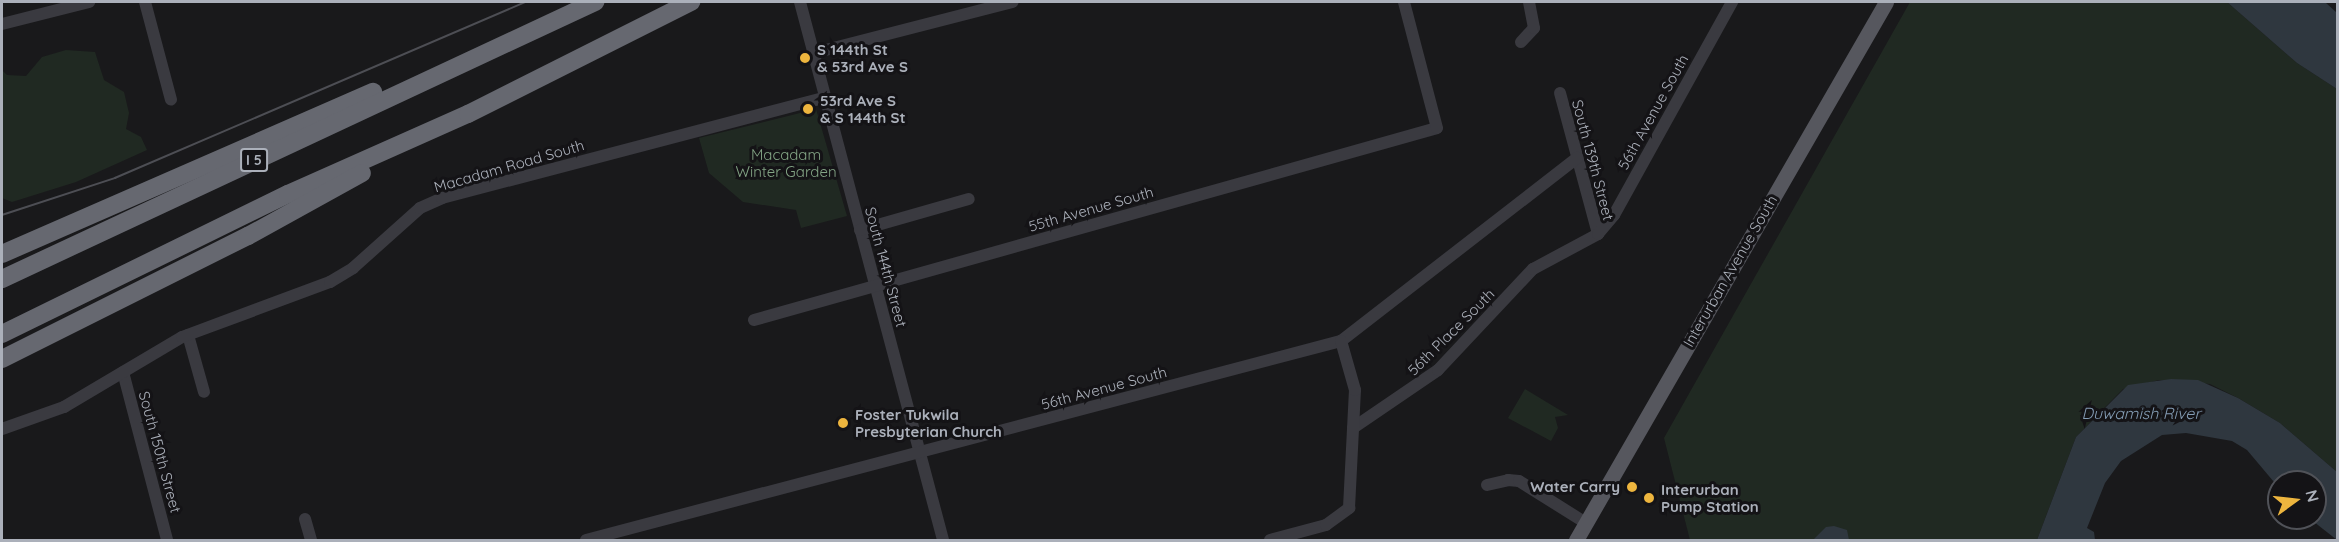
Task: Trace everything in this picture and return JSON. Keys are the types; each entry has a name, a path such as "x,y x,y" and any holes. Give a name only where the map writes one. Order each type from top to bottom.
{"highway":[{"name":"I 5","path":"2,279 595,2"},
{"path":"2,359 248,236 468,114 691,2"},
{"path":"2,254 405,78 507,44"},
{"path":"2,334 288,194 468,114"}],"main road":[{"name":"Interurban Avenue South","path":"1576,540 1886,2"}],"street":[{"path":"2,24 89,2"},
{"path":"145,2 171,100"},
{"name":"South 144th Street","path":"800,2 943,540"},
{"path":"814,53 1013,2"},
{"name":"55th Avenue South","path":"754,320 1437,129 1404,2"},
{"path":"1521,42 1533,33 1529,2"},
{"name":"56th Avenue South","path":"1598,234 1614,215 1732,2"},
{"name":"South 139th Street","path":"1560,93 1598,234"},
{"name":"Macadam Road South","path":"2,429 64,407 163,345 330,282 353,268 420,208 442,198 825,97"},
{"name":"56th Avenue South","path":"586,540 1341,341 1577,158"},
{"path":"860,230 969,199"},
{"name":"56th Place South","path":"1353,429 1438,370 1533,269 1598,234"},
{"path":"188,335 204,392"},
{"path":"1270,540 1326,525 1344,514 1350,502 1355,390 1341,341"},
{"name":"South 150th Street","path":"123,372 167,540"},
{"path":"1487,485 1508,480 1519,481 1586,522"},
{"path":"306,519 311,540"}],"green space":[{"path":"1910,2 2227,2 2297,63 2337,89 2337,472 2280,423 2238,398 2210,384 2159,380 2123,389 2076,437 2037,540 1690,540 1664,438"},
{"path":"66,50 95,52 104,80 124,92 129,113 126,129 141,137 147,150 76,182 12,202 2,198 2,70 7,75 26,76 42,57"},
{"name":"Macadam Winter Garden","path":"816,109 847,216 801,228 796,210 743,202 709,173 699,138"},
{"path":"1525,389 1568,415 1555,417 1558,428 1551,441 1508,418"}],"water":[{"path":"2227,2 2325,2 2337,13 2337,89 2297,63"},
{"name":"Duwamish River","path":"2171,379 2198,380 2238,398 2280,423 2337,472 2337,540 2324,530 2327,530 2327,470 2267,470 2267,474 2247,450 2232,441 2186,433 2162,435 2121,461 2105,483 2087,528 2094,532 2095,540 2037,540 2076,437 2128,385"},
{"path":"1834,526 1847,530 1849,540 1813,540 1826,527"}],"tram line":[{"path":"2,215 115,178 526,2"}],"place":[{"name":"S 144th St & 53rd Ave S","path":"805,58"},
{"name":"53rd Ave S & S 144th St","path":"808,109"},
{"name":"Foster Tukwila Presbyterian Church","path":"843,423"},
{"name":"Water Carry","path":"1632,487"},
{"name":"Interurban Pump Station","path":"1649,498"}]}
